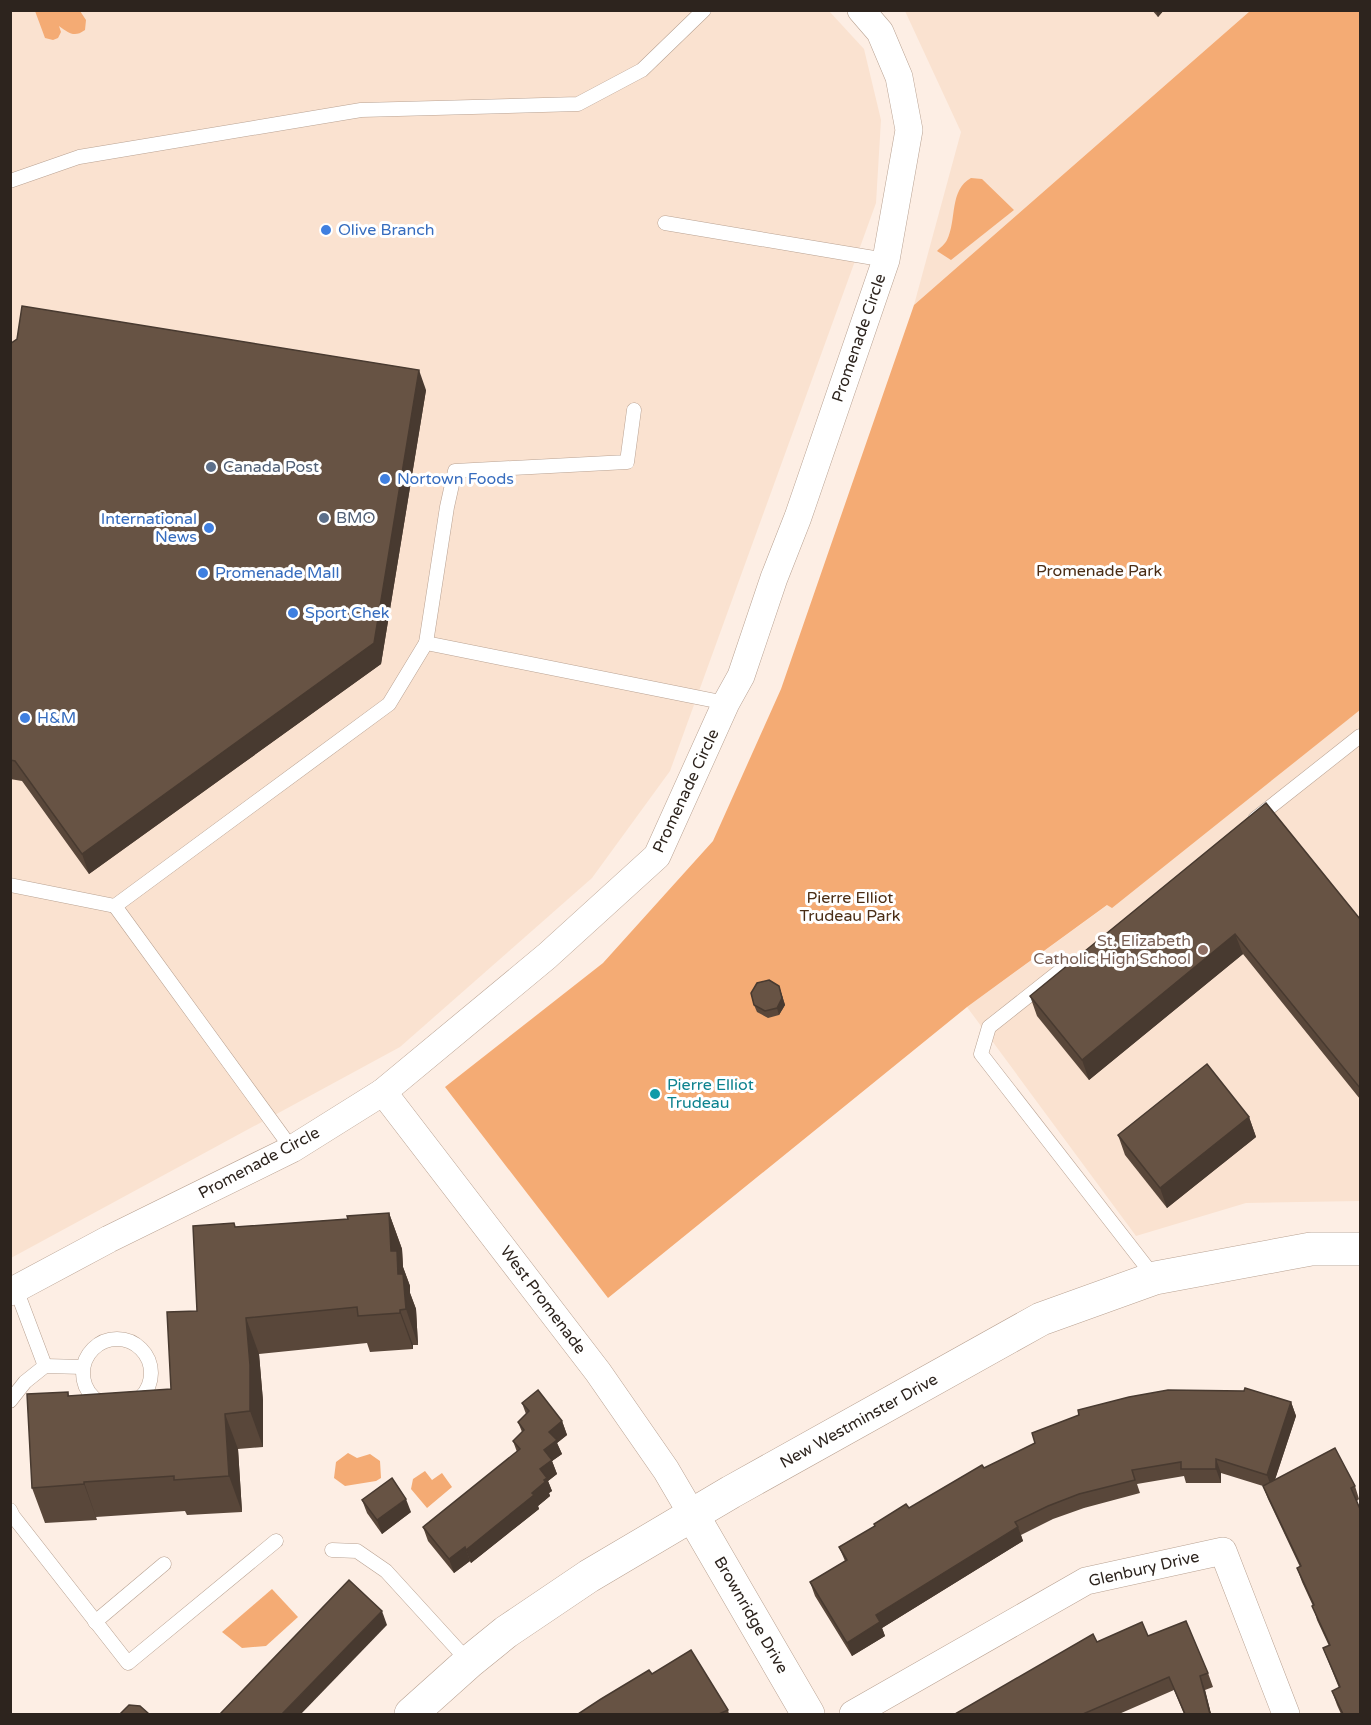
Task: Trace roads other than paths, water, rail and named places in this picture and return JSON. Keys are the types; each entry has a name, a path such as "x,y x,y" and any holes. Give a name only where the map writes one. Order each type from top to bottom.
{"street":[{"name":"Promenade Circle","path":"13,1290 109,1239 292,1149 383,1092 547,956 657,856 726,703 741,676 886,260 909,130 899,77 880,32 865,14"},
{"name":"West Promenade","path":"383,1092 598,1372 666,1470 693,1516"},
{"name":"New Westminster Drive","path":"411,1714 506,1632 589,1576 731,1492 1041,1319 1155,1278 1311,1249 1360,1249"},
{"name":"Brownridge Drive","path":"693,1516 808,1714"},
{"name":"Glenbury Drive","path":"853,1714 1086,1581 1223,1551 1286,1714"}],"lane":[{"path":"10,181 79,157 361,110 578,104 642,70 704,10"},
{"path":"665,223 886,260"},
{"path":"115,906 390,704 426,643 447,507 455,471 627,462 634,410"},
{"path":"426,643 726,703"},
{"path":"1240,831 1360,736"},
{"path":"10,885 115,906 292,1149"},
{"path":"1073,962 989,1027 981,1054 1155,1278"},
{"path":"13,1290 45,1366"},
{"path":"116,1338 127,1340 137,1345 145,1353 150,1363 149,1386 143,1396 124,1407 102,1404 87,1388 83,1378 83,1367 94,1347 116,1338"},
{"path":"10,1401 25,1382 45,1366 83,1367"},
{"path":"10,1510 128,1664 276,1541"},
{"path":"332,1550 357,1551 386,1571 469,1662"},
{"path":"95,1622 164,1564"}],"place":[{"name":"Olive Branch","path":"326,230"},
{"name":"Canada Post","path":"211,467"},
{"name":"Nortown Foods","path":"385,479"},
{"name":"BMO","path":"324,518"},
{"name":"International News","path":"209,528"},
{"name":"Promenade Mall","path":"203,573"},
{"name":"Sport Chek","path":"293,613"},
{"name":"H&M","path":"25,718"},
{"name":"St. Elizabeth Catholic High School","path":"1203,950"},
{"name":"Pierre Elliot Trudeau","path":"655,1094"}],"park label":[{"name":"Promenade Park","path":"1099,571"},
{"name":"Pierre Elliot Trudeau Park","path":"850,907"}]}
